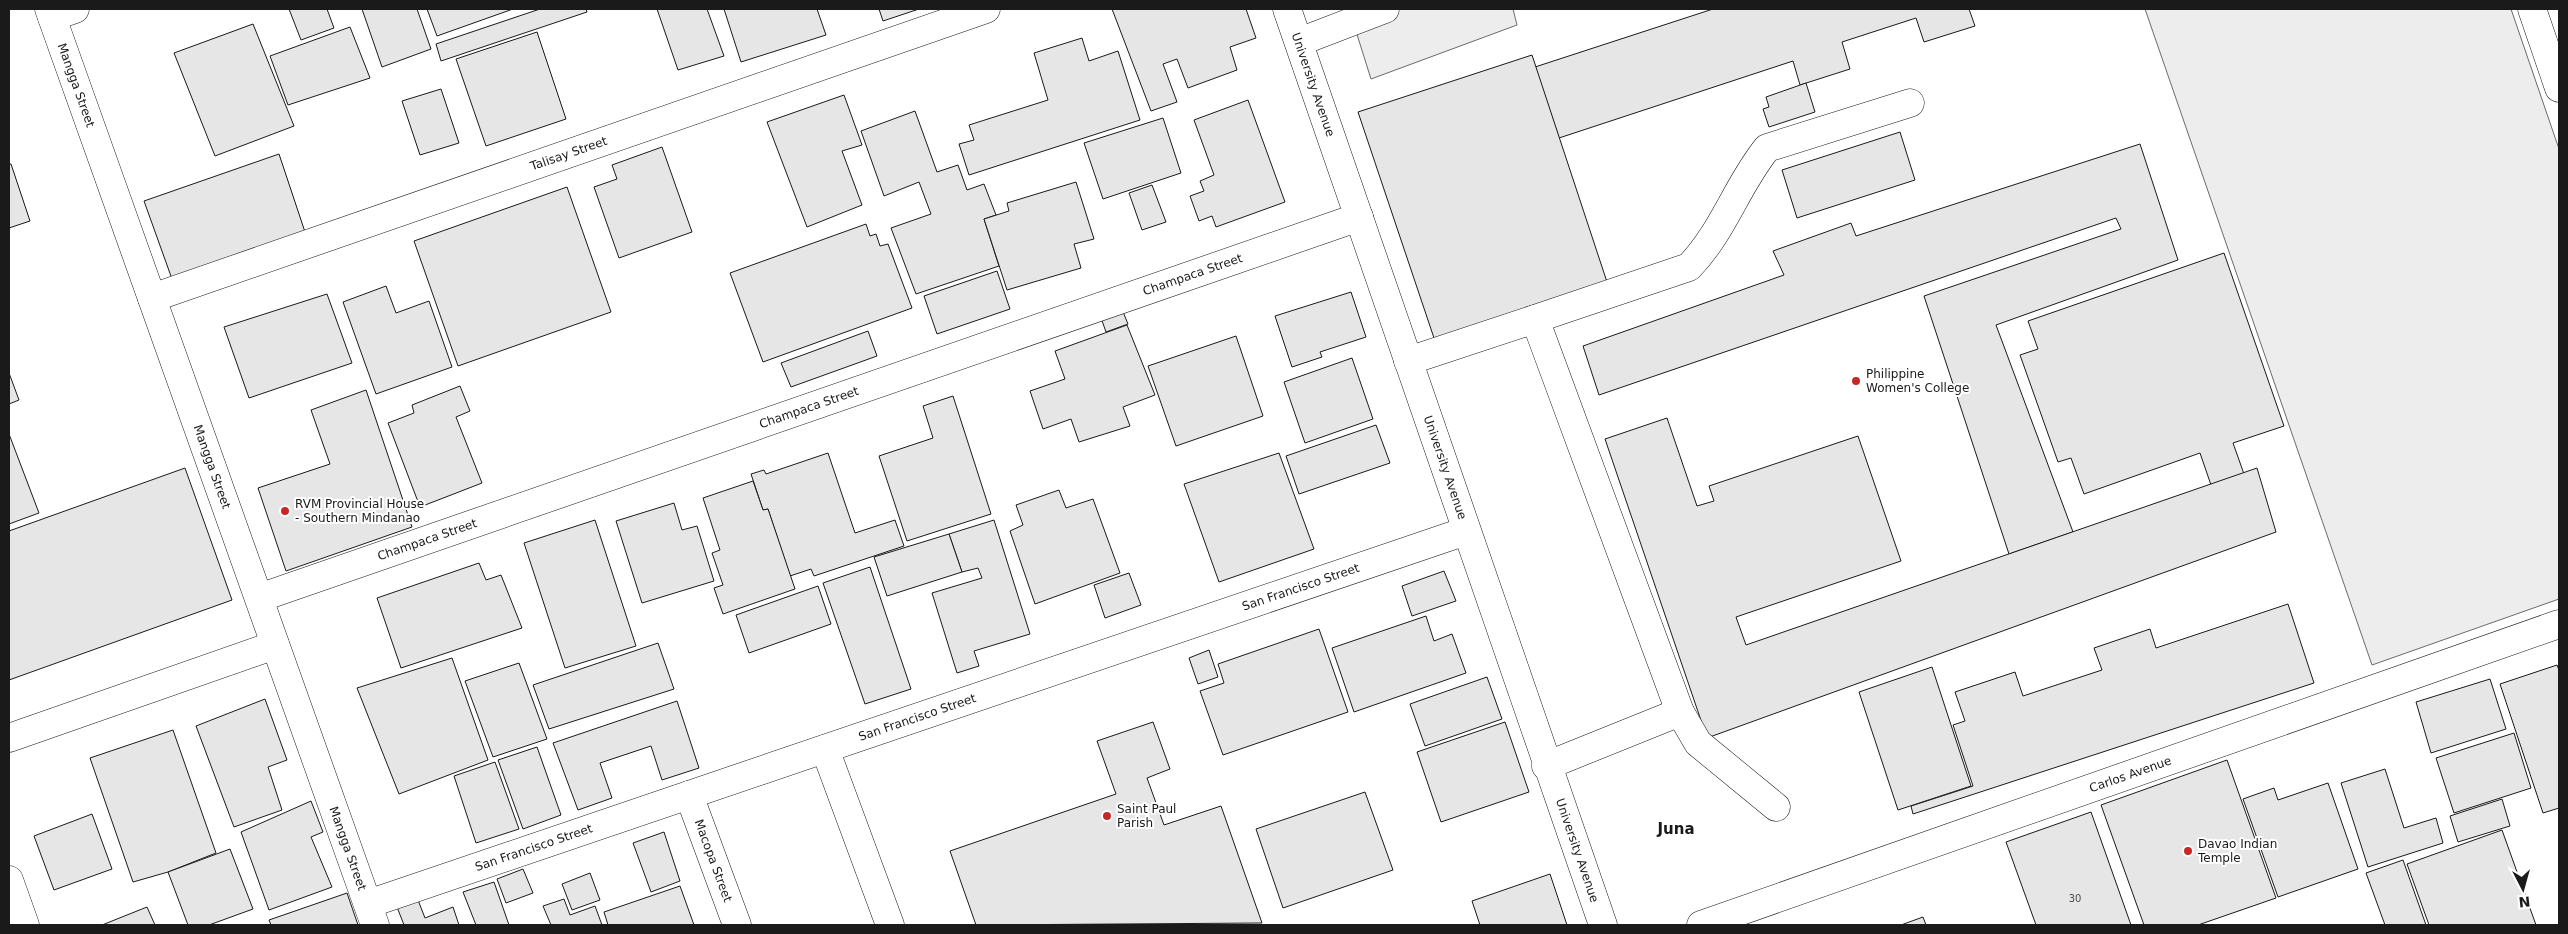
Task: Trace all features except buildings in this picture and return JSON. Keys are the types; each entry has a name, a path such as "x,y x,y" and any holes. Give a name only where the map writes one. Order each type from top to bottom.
{"street":[{"name":"Talisay Street","path":"152,298 986,9"},
{"name":"University Avenue","path":"1287,9 1546,766 1603,925"},
{"path":"1298,42 1359,14 1385,9"},
{"path":"2532,9 2559,88"},
{"name":"Mangga Street","path":"59,12 152,298 371,915"},
{"path":"1408,361 1689,267 1707,249 1754,163 1767,148 1910,103"},
{"name":"Champaca Street","path":"259,598 1359,218"},
{"path":"1535,319 1680,712 1698,743 1776,807"},
{"name":"San Francisco Street","path":"371,915 689,795 1466,531"},
{"name":"Carlos Avenue","path":"1701,925 2559,624"},
{"path":"9,738 275,645"},
{"path":"1546,766 1680,712"},
{"path":"825,749 890,925"},
{"name":"Macopa Street","path":"689,795 737,925"},
{"path":"9,880 25,925"}],"shaded area":[{"path":"1349,9 1513,9 1517,25 1371,79"},
{"path":"2145,9 2511,9 2559,149 2559,599 2372,665"}],"place":[{"name":"Philippine Women's College","path":"1856,381"},
{"name":"RVM Provincial House - Southern Mindanao","path":"285,511"},
{"name":"Saint Paul Parish","path":"1107,816"},
{"name":"Davao Indian Temple","path":"2188,851"}],"district":[{"name":"Juna","path":"1676,829"}]}
